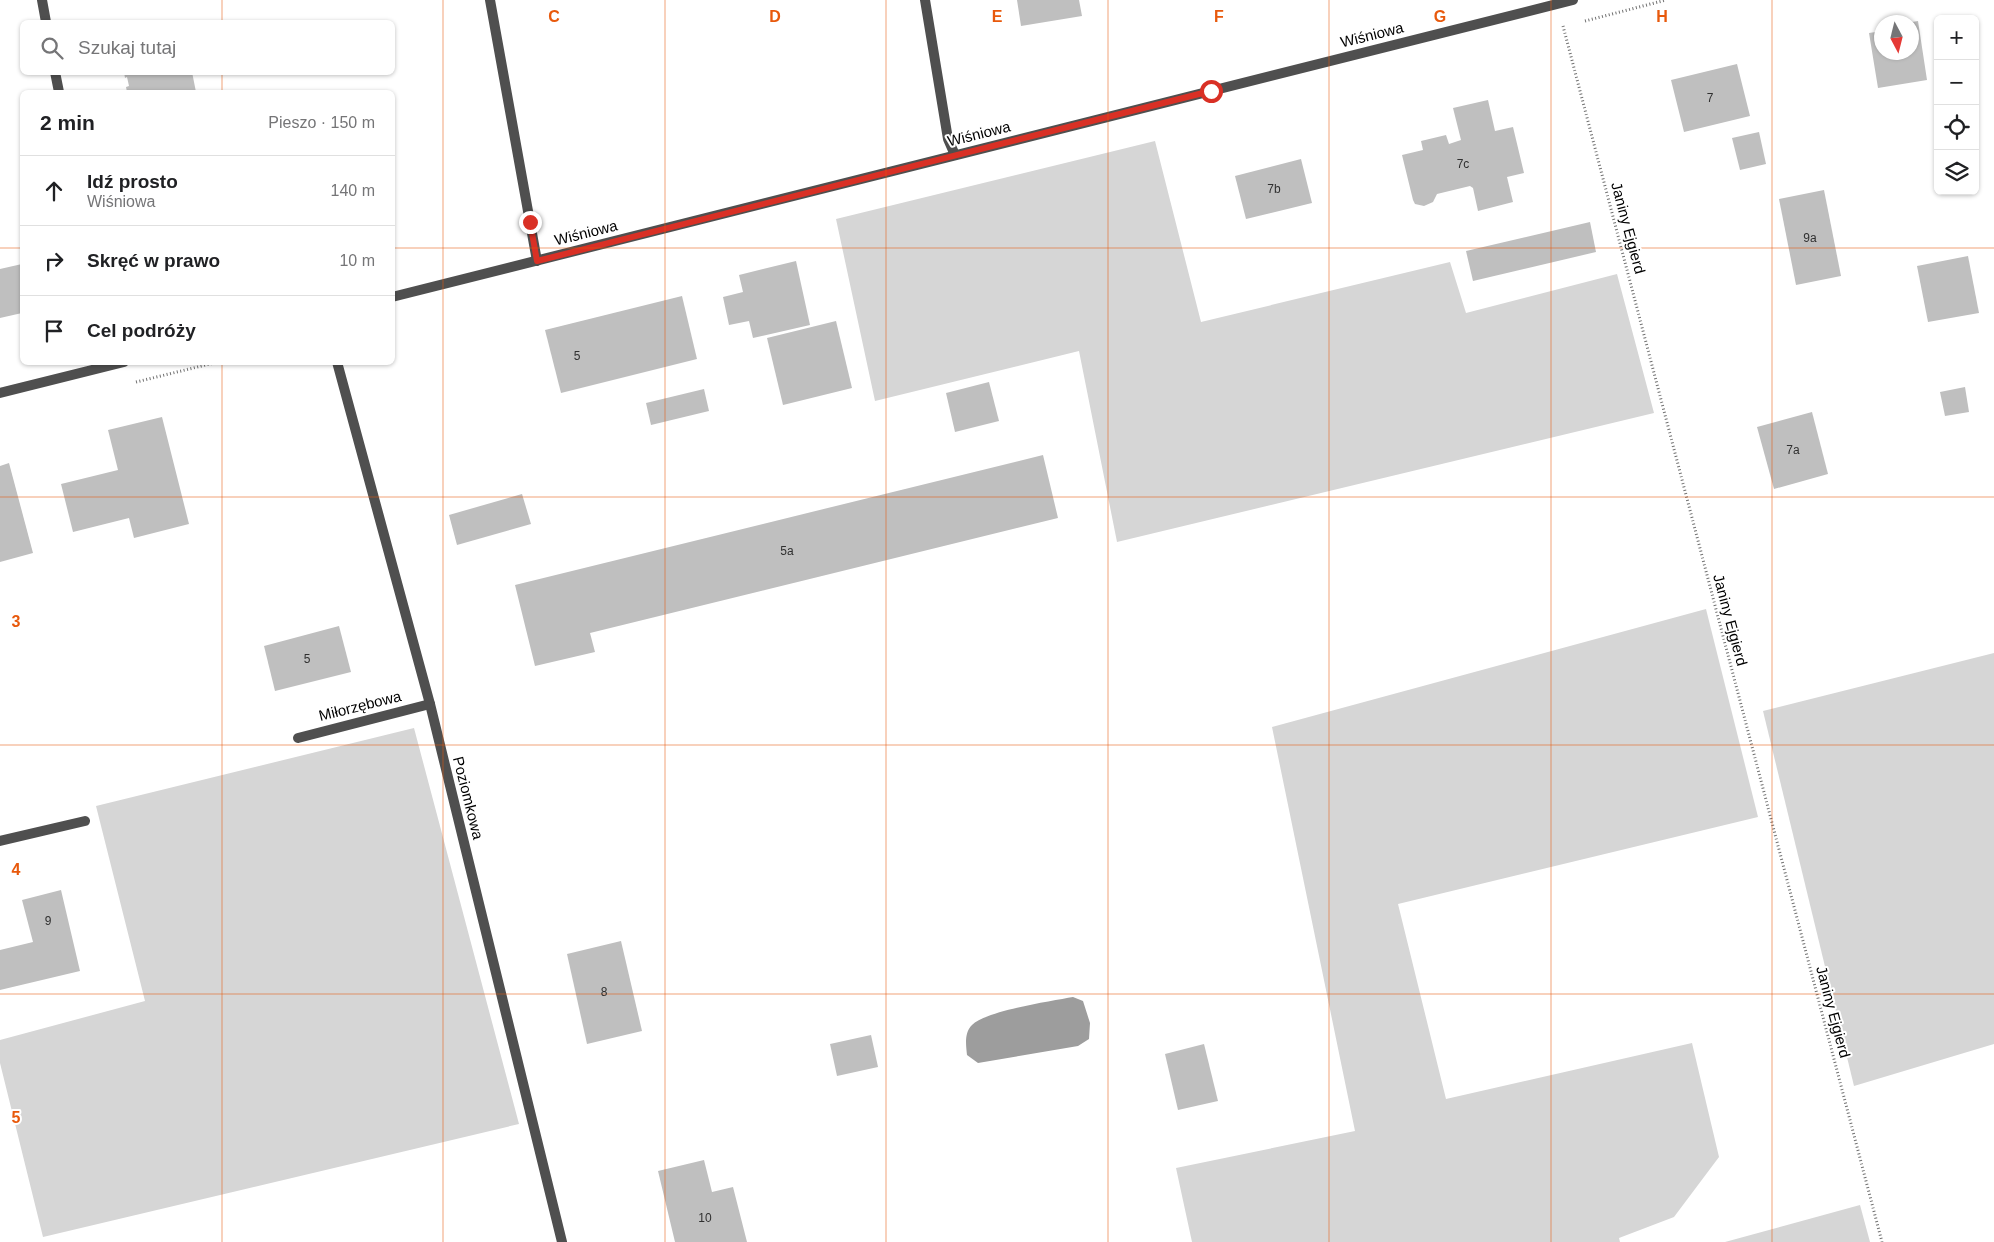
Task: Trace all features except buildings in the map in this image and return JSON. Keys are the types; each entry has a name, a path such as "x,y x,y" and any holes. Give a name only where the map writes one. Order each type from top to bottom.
{"street":[{"path":"42,0 46,20"},
{"path":"490,0 537,261"},
{"path":"925,0 948,139 954,155"},
{"name":"Wiśniowa","path":"395,296 1573,0"},
{"path":"56,75 59,90"},
{"path":"0,392 104,365"},
{"name":"Poziomkowa","path":"338,365 430,704 562,1242"},
{"name":"Miłorzębowa","path":"298,738 430,704"},
{"path":"0,842 85,821"}],"path":[{"name":"Janiny Ejgierd","path":"1557,4 1882,1242"}],"shaded area":[{"path":"1155,141 1201,322 1450,262 1466,313 1617,274 1654,413 1117,542 1079,351 875,401 836,219"},
{"path":"1706,609 1758,817 1398,904 1446,1099 1692,1043 1719,1157 1674,1217 1619,1238 1620,1242 1192,1242 1176,1168 1355,1131 1272,727"},
{"path":"1994,653 1994,1044 1854,1086 1763,711"},
{"path":"414,728 519,1124 43,1237 0,1063 0,1040 145,1001 96,806"},
{"path":"1073,997 1083,1001 1090,1023 1089,1039 1078,1046 978,1063 967,1055 966,1039 969,1028 979,1020 1019,1007"},
{"path":"1860,1205 1870,1242 1725,1242"}],"route":[{"path":"530,222 537,261 1211,91"}]}
